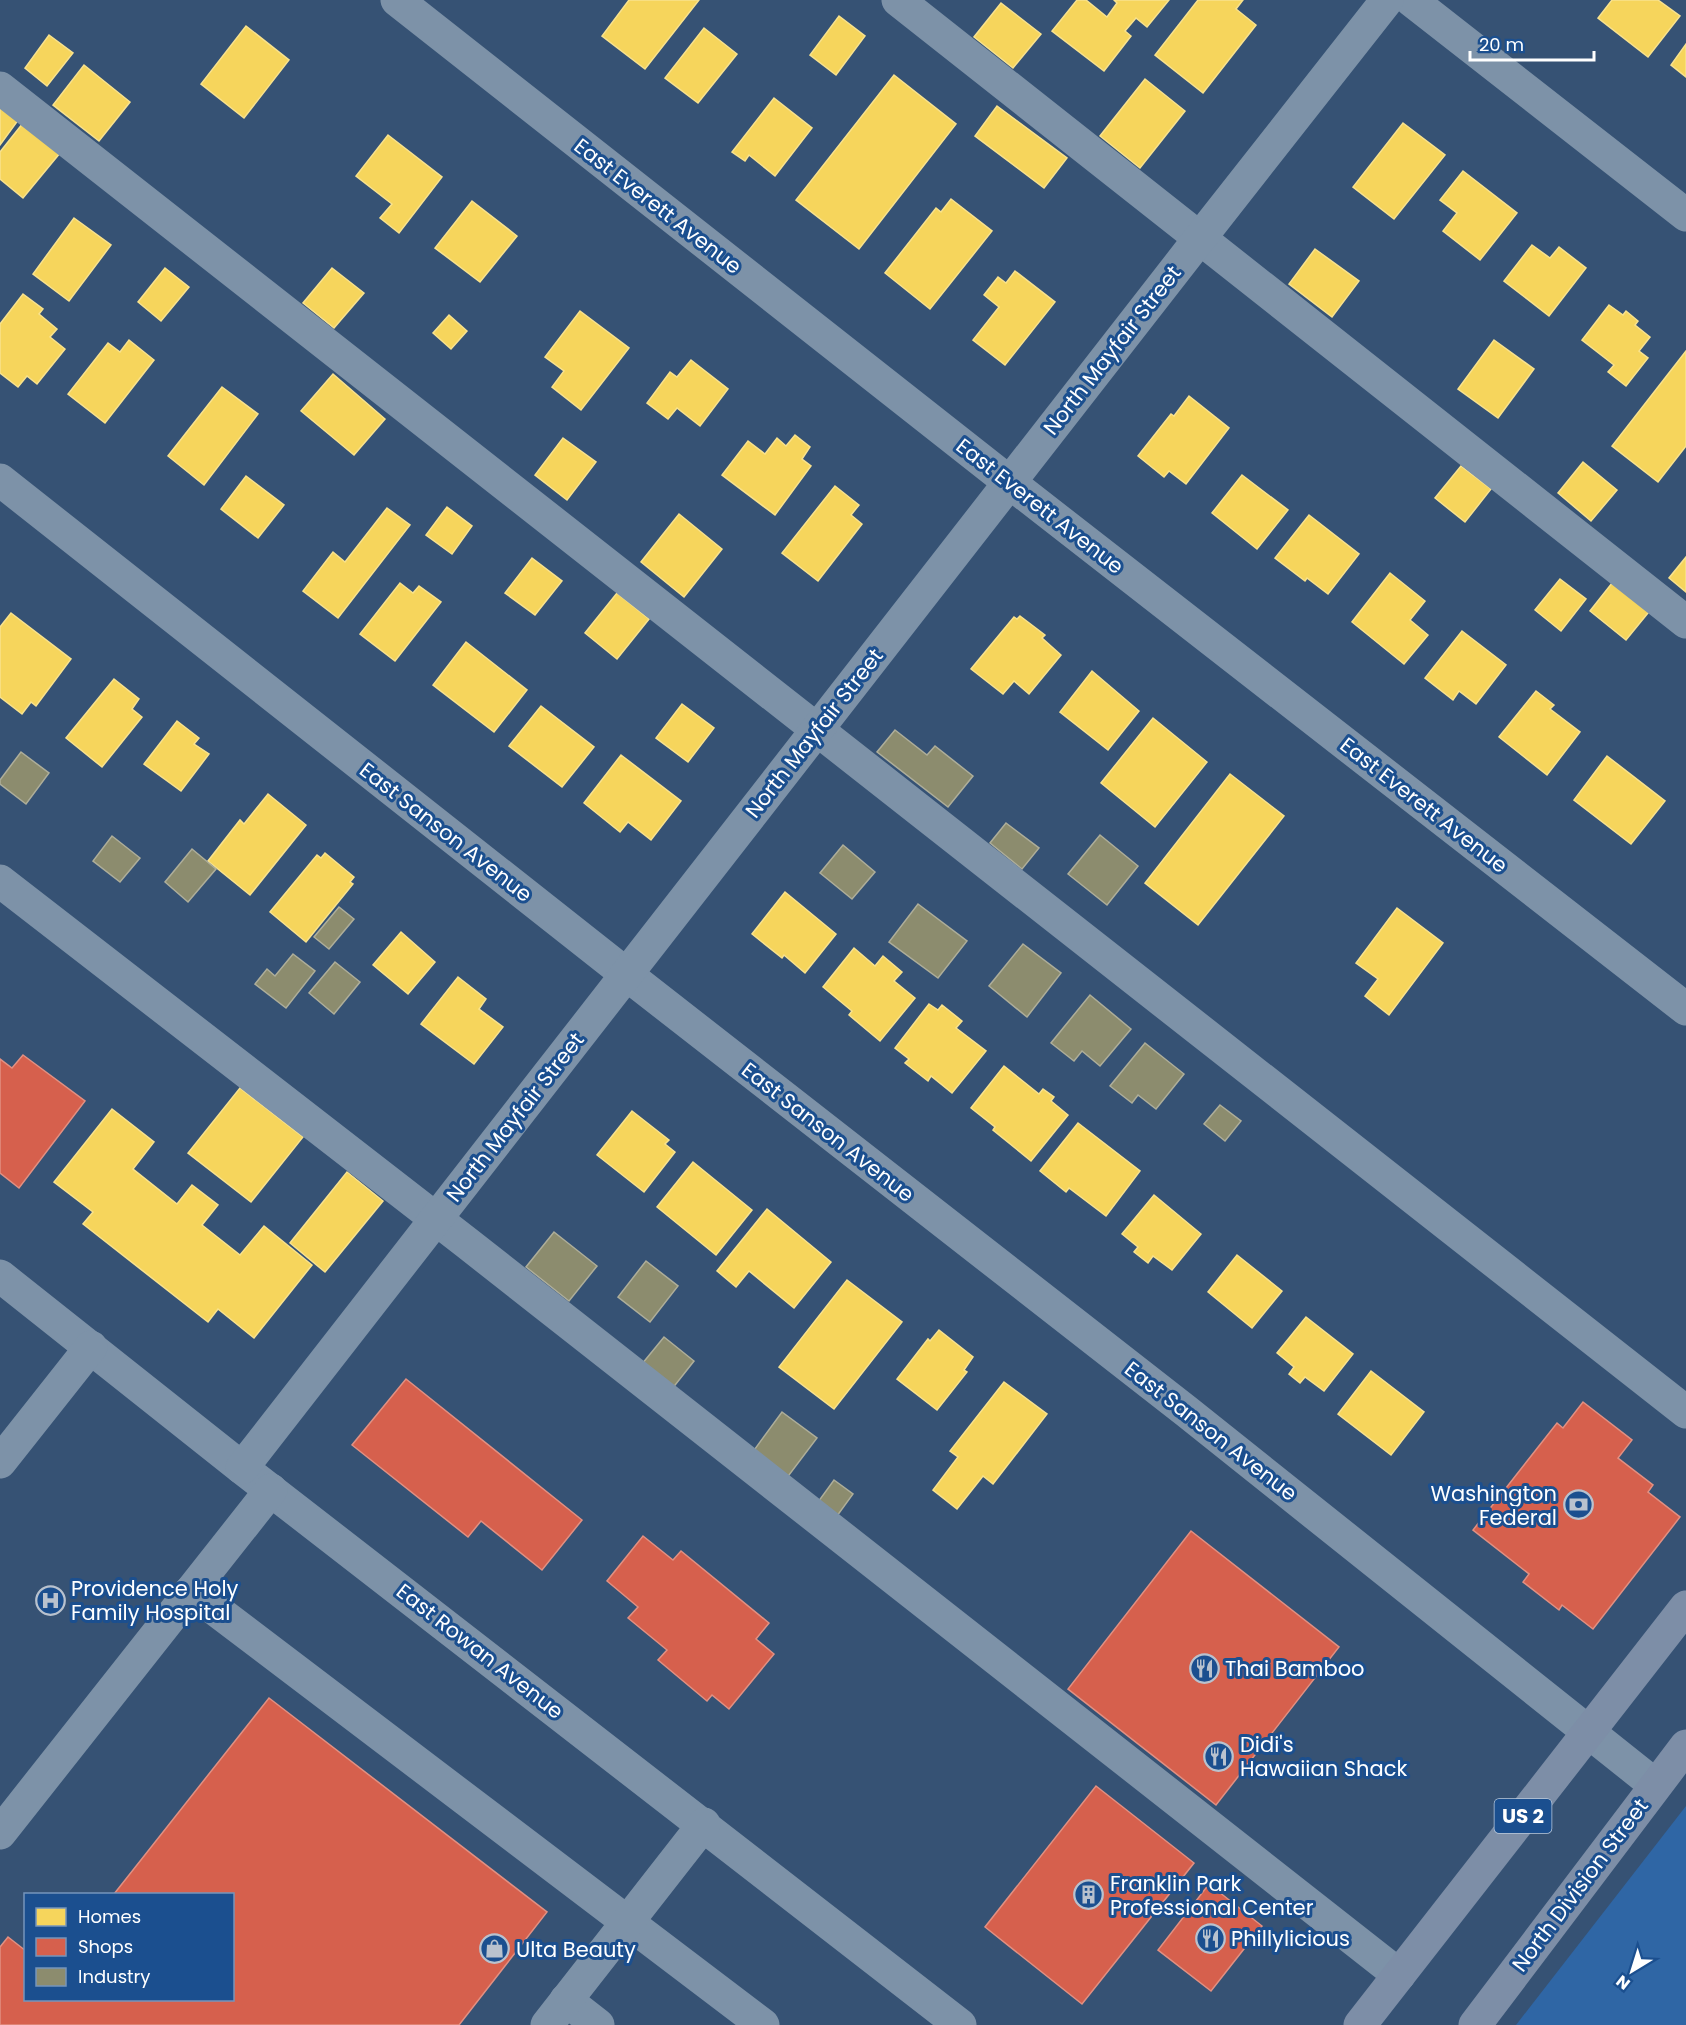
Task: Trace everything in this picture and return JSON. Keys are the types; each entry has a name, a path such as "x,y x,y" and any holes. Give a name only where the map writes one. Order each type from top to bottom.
{"main road":[{"name":"US 2","path":"1360,2025 1686,1607"},
{"name":"North Division Street","path":"1474,2025 1686,1746"}],"street":[{"name":"East Everett Avenue","path":"397,0 1009,482 1686,1009"},
{"path":"898,0 1686,622"},
{"name":"North Mayfair Street","path":"242,1468 1387,0"},
{"path":"1412,0 1686,215"},
{"path":"0,88 1686,1412"},
{"name":"East Sanson Avenue","path":"0,480 626,974 1186,1411 1655,1785"},
{"path":"0,881 436,1219 1399,1975"},
{"name":"East Rowan Avenue","path":"0,1276 242,1468 704,1824 940,2019"},
{"path":"1,1458 91,1347"},
{"path":"0,1833 271,1490"},
{"path":"191,1591 763,2025"},
{"path":"598,2025 556,2013 704,1824"}],"shaded area":[{"path":"1686,1806 1686,2025 1516,2025"}],"building: Homes":[{"path":"629,0 699,0 645,69 602,36"},
{"path":"1077,0 1086,0 1107,17 1117,3 1114,0 1169,0 1147,27 1136,18 1125,31 1131,36 1104,71 1052,31"},
{"path":"1198,0 1243,0 1236,9 1256,25 1203,93 1155,55"},
{"path":"1612,0 1658,0 1680,16 1648,57 1598,18"},
{"path":"1001,3 1041,34 1013,68 974,37"},
{"path":"839,16 865,36 836,75 810,55"},
{"path":"246,26 289,60 244,118 201,84"},
{"path":"704,28 737,54 698,103 665,78"},
{"path":"49,35 73,53 47,86 25,68"},
{"path":"1686,44 1686,77 1671,65"},
{"path":"84,65 130,102 99,141 53,105"},
{"path":"894,75 956,124 859,249 796,200"},
{"path":"1145,79 1185,111 1140,168 1100,136"},
{"path":"774,98 812,128 775,176 749,155 745,161 732,152"},
{"path":"0,105 19,119 0,145"},
{"path":"997,106 1067,158 1044,188 975,136"},
{"path":"23,123 60,153 23,198 0,179 0,152"},
{"path":"1403,123 1445,155 1394,219 1353,187"},
{"path":"388,135 442,177 399,233 380,218 392,204 356,176"},
{"path":"1463,171 1517,213 1480,260 1443,231 1457,213 1440,200"},
{"path":"951,199 992,231 930,309 885,273 936,208 941,212"},
{"path":"472,201 517,236 480,282 435,248"},
{"path":"74,218 111,245 69,301 33,274"},
{"path":"1532,245 1550,258 1559,247 1586,268 1549,316 1504,281"},
{"path":"1315,249 1359,281 1332,317 1289,284"},
{"path":"165,268 189,287 161,321 138,302"},
{"path":"332,268 364,293 334,328 303,303"},
{"path":"1015,271 1055,302 1005,365 973,340 999,307 984,295 998,277 1006,283"},
{"path":"23,294 43,309 39,314 57,329 50,337 65,349 37,384 27,376 18,387 0,373 0,324"},
{"path":"1609,305 1623,315 1626,311 1638,321 1635,325 1650,337 1639,351 1648,358 1626,386 1608,372 1614,365 1582,340"},
{"path":"580,311 629,348 581,410 552,387 564,371 545,357"},
{"path":"449,315 467,331 451,349 433,333"},
{"path":"129,340 154,360 105,423 68,394 108,343 120,352"},
{"path":"1494,340 1534,369 1498,418 1458,389"},
{"path":"1686,351 1686,446 1658,482 1612,446"},
{"path":"691,360 728,389 700,426 677,408 668,419 647,403 670,372 677,377"},
{"path":"333,374 385,419 354,455 301,411"},
{"path":"222,387 258,414 204,485 168,456"},
{"path":"1189,396 1229,428 1186,484 1169,471 1164,477 1138,456 1171,414 1174,416"},
{"path":"795,435 810,447 802,459 811,466 775,515 722,475 748,441 765,454 777,438 786,446"},
{"path":"563,438 596,462 567,500 535,475"},
{"path":"1583,462 1617,490 1591,521 1558,493"},
{"path":"1461,466 1491,489 1465,522 1435,498"},
{"path":"1242,475 1288,510 1257,549 1212,513"},
{"path":"246,476 284,505 258,538 221,509"},
{"path":"835,486 859,505 851,515 862,524 818,581 782,553"},
{"path":"447,507 472,526 452,554 426,535"},
{"path":"387,508 410,525 338,618 303,591 333,552 345,562"},
{"path":"679,514 722,549 684,597 641,562"},
{"path":"1309,515 1359,554 1328,594 1307,578 1305,581 1275,558"},
{"path":"1686,557 1686,592 1669,578"},
{"path":"532,558 562,581 535,615 505,593"},
{"path":"1390,573 1425,601 1410,620 1428,635 1404,664 1352,622"},
{"path":"1616,578 1652,608 1626,640 1590,611"},
{"path":"1560,579 1586,599 1561,631 1535,610"},
{"path":"400,583 413,593 419,586 441,602 395,661 360,634"},
{"path":"617,593 649,619 617,659 585,633"},
{"path":"11,613 71,659 36,706 31,702 22,714 0,697 0,627"},
{"path":"1020,616 1045,635 1042,638 1061,655 1029,694 1014,681 1003,694 971,669 1014,617 1017,619"},
{"path":"1462,631 1506,665 1476,704 1459,691 1453,700 1425,678"},
{"path":"466,642 527,690 494,732 433,685"},
{"path":"1092,671 1139,711 1108,750 1060,712"},
{"path":"114,679 139,699 132,709 142,717 102,767 66,738"},
{"path":"1536,691 1554,705 1550,709 1580,732 1547,775 1499,737"},
{"path":"682,704 714,728 688,762 656,738"},
{"path":"541,706 594,747 562,787 509,746"},
{"path":"1153,718 1207,762 1155,827 1101,783"},
{"path":"177,721 199,738 194,744 209,754 181,791 144,764"},
{"path":"621,755 681,801 651,840 628,822 620,832 584,803"},
{"path":"1607,756 1665,801 1631,844 1574,800"},
{"path":"1230,774 1284,816 1198,925 1145,883"},
{"path":"268,794 306,825 250,895 208,861 240,820 244,824"},
{"path":"325,853 354,877 350,882 353,884 306,942 270,912 317,855 321,858"},
{"path":"785,892 836,934 805,973 784,955 782,958 752,934"},
{"path":"1397,908 1443,943 1389,1015 1365,996 1378,979 1356,963"},
{"path":"401,932 435,962 408,994 373,965"},
{"path":"854,948 875,966 883,956 902,972 894,981 915,998 880,1041 849,1015 852,1011 823,987"},
{"path":"458,977 486,999 479,1009 503,1027 474,1064 421,1024"},
{"path":"929,1004 938,1010 942,1005 962,1021 956,1028 986,1051 952,1093 931,1076 928,1081 905,1063 909,1059 895,1048"},
{"path":"1004,1066 1039,1094 1043,1089 1054,1097 1051,1101 1068,1115 1031,1161 993,1130 995,1127 971,1108"},
{"path":"240,1088 303,1137 251,1202 188,1153"},
{"path":"112,1109 154,1142 133,1169 177,1204 192,1185 218,1205 202,1225 240,1255 264,1226 312,1265 254,1338 218,1309 208,1322 83,1224 93,1212 54,1182"},
{"path":"632,1111 669,1140 665,1144 675,1152 644,1192 597,1155"},
{"path":"1078,1123 1140,1171 1106,1216 1069,1188 1066,1192 1040,1171"},
{"path":"693,1162 752,1210 716,1255 657,1207"},
{"path":"347,1172 383,1201 325,1272 290,1243"},
{"path":"1154,1195 1201,1234 1172,1270 1153,1256 1148,1263 1134,1252 1138,1247 1122,1234"},
{"path":"767,1209 831,1262 794,1308 749,1271 736,1287 717,1271"},
{"path":"1237,1255 1282,1291 1252,1328 1208,1292"},
{"path":"847,1280 902,1322 834,1409 779,1367"},
{"path":"1306,1317 1353,1354 1324,1391 1305,1377 1300,1383 1289,1374 1294,1367 1277,1353"},
{"path":"939,1330 973,1357 964,1370 967,1372 937,1410 897,1379 928,1339 930,1341"},
{"path":"1371,1371 1424,1412 1391,1455 1338,1414"},
{"path":"1004,1382 1047,1414 993,1484 983,1476 957,1509 933,1490 958,1457 950,1451"}],"building: Shops":[{"path":"23,1055 85,1101 19,1188 0,1173 0,1059 12,1068"},
{"path":"406,1379 582,1520 542,1570 481,1521 468,1537 352,1445"},
{"name":"Washington Federal","path":"1583,1402 1632,1440 1618,1458 1653,1485 1648,1492 1680,1517 1593,1629 1562,1605 1559,1610 1523,1582 1529,1574 1473,1530 1557,1423 1563,1428"},
{"name":"Thai Bamboo","path":"1191,1531 1339,1647 1216,1805 1068,1689"},
{"path":"643,1536 673,1560 681,1551 769,1623 756,1639 774,1654 729,1709 712,1695 707,1701 658,1660 667,1650 628,1618 638,1607 607,1581"},
{"path":"269,1698 547,1912 459,2025 0,2025 0,1947 8,1937 24,1949 24,2001 234,2001 234,1893 115,1893"},
{"name":"Franklin Park Professional Center","path":"1096,1786 1194,1863 1082,2004 985,1927"},
{"name":"Phillylicious","path":"1209,1884 1262,1926 1211,1991 1158,1950"}],"building: Industry":[{"path":"895,730 927,755 935,746 973,776 948,807 877,752"},
{"path":"21,752 49,773 26,804 0,784 0,780"},
{"path":"1006,823 1039,848 1022,869 990,843"},
{"path":"1100,835 1138,866 1107,905 1068,874"},
{"path":"112,836 140,858 120,882 93,861"},
{"path":"843,845 875,872 852,899 820,873"},
{"path":"192,849 216,869 188,902 165,882"},
{"path":"918,904 967,941 938,978 889,942"},
{"path":"339,907 354,919 329,949 314,937"},
{"path":"1023,944 1061,973 1027,1017 989,986"},
{"path":"293,954 315,971 286,1008 255,984 267,969 275,976"},
{"path":"335,962 360,982 334,1014 309,993"},
{"path":"1090,995 1131,1029 1100,1066 1082,1051 1074,1061 1051,1043"},
{"path":"1145,1043 1184,1074 1156,1109 1138,1095 1132,1103 1110,1086"},
{"path":"1220,1105 1241,1121 1225,1141 1204,1124"},
{"path":"554,1232 597,1266 569,1301 526,1267"},
{"path":"646,1261 678,1286 650,1322 618,1297"},
{"path":"664,1337 694,1361 672,1389 642,1364"},
{"path":"782,1412 817,1438 786,1479 752,1453"},
{"path":"834,1480 853,1494 837,1516 818,1502"}],"place":[{"name":"Washington Federal","path":"1578,1505"},
{"name":"Providence Holy Family Hospital","path":"50,1600"},
{"name":"Thai Bamboo","path":"1204,1668"},
{"name":"Didi's Hawaiian Shack","path":"1219,1756"},
{"name":"Franklin Park Professional Center","path":"1089,1895"},
{"name":"Phillylicious","path":"1210,1938"},
{"name":"Ulta Beauty","path":"495,1949"}]}
